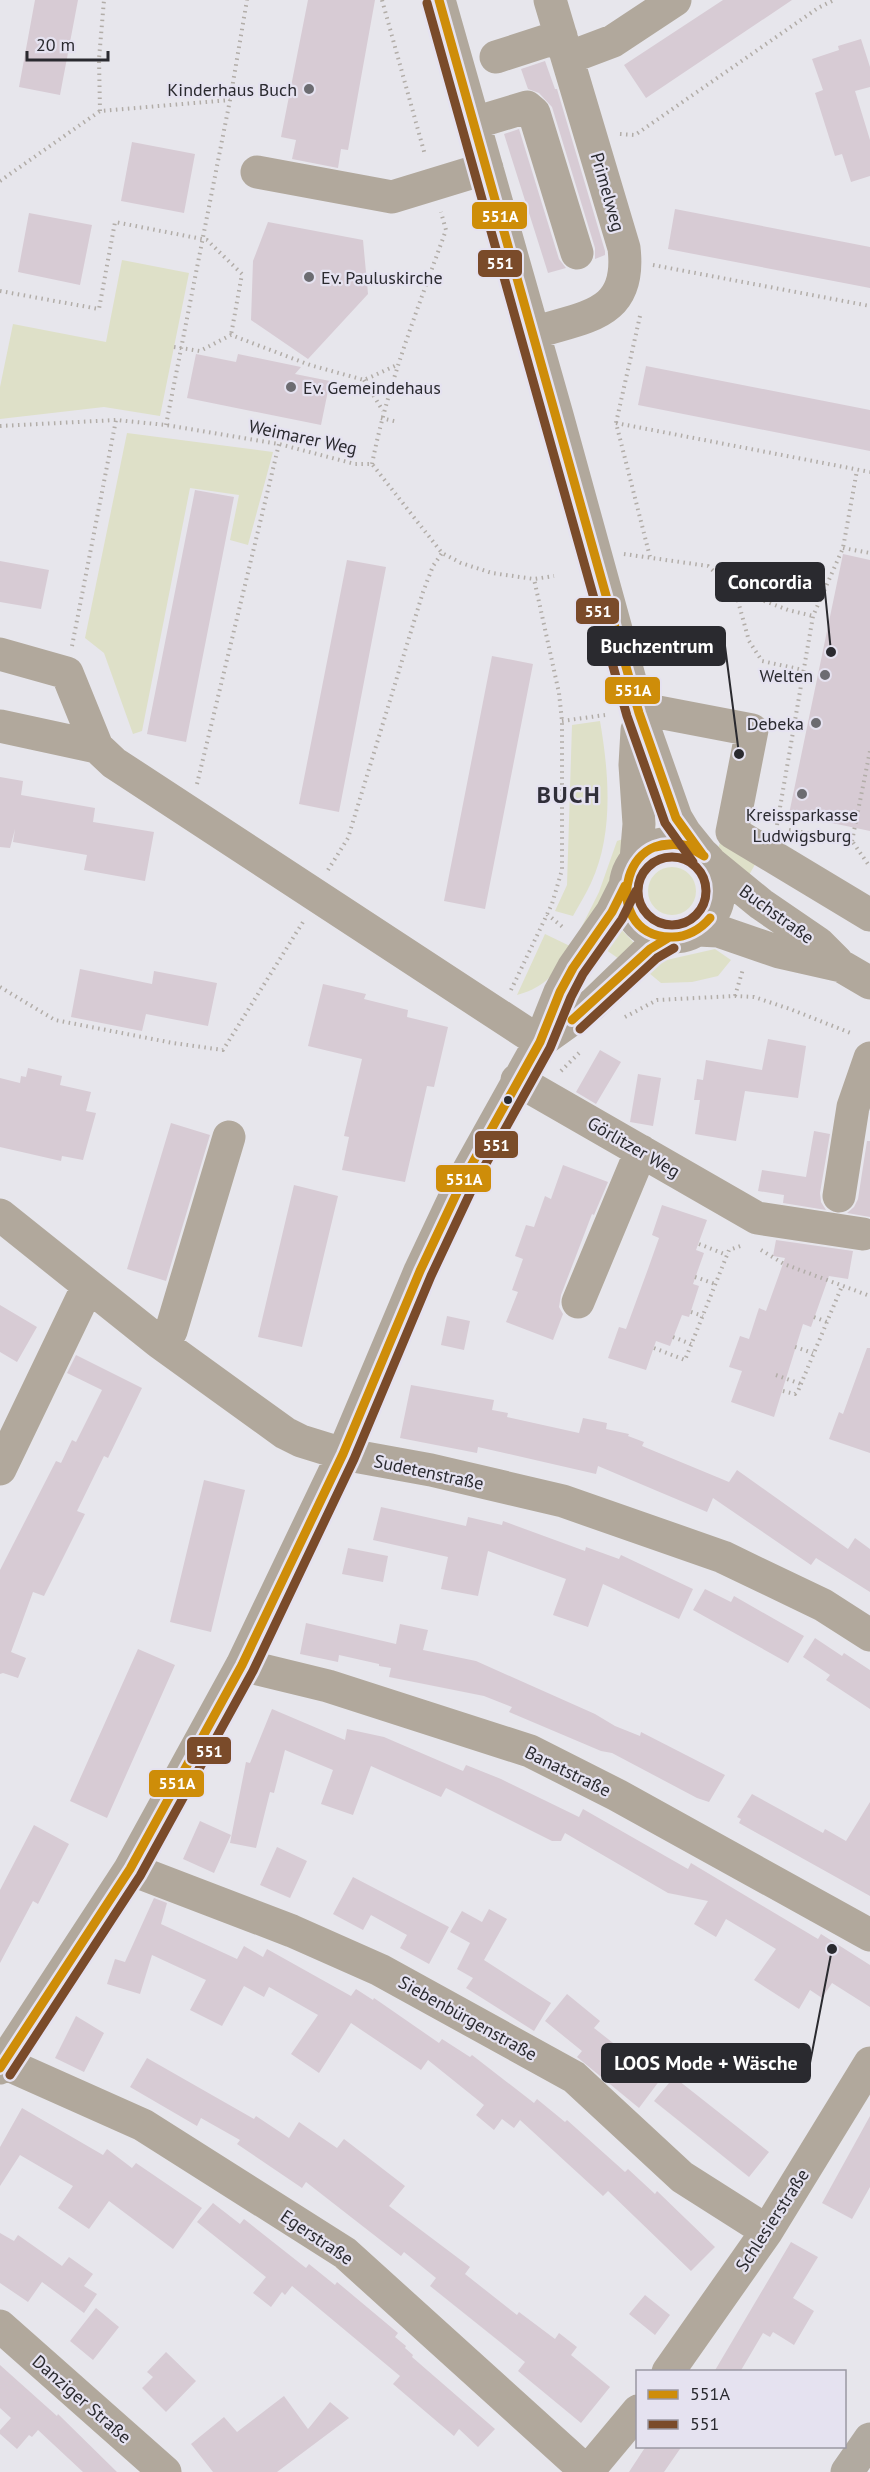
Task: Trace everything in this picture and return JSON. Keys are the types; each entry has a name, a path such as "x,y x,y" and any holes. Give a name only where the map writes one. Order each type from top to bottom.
{"main road":[{"path":"847,2472 870,2439"}],"street":[{"path":"438,0 534,333 639,713 676,818 685,833 707,859 718,878 720,892 717,906 709,920 650,949 592,1004 540,1042"},
{"name":"Primelweg","path":"534,333 599,312 614,301 627,270 624,248 550,0"},
{"path":"496,57 613,41 675,0"},
{"path":"474,123 527,107 534,113 577,253"},
{"path":"257,172 392,197 487,168"},
{"path":"0,654 67,673 97,747 114,763 540,1042"},
{"path":"639,713 658,712 752,730 732,832 870,915"},
{"path":"639,713 636,756 639,824 626,901 631,914 654,934 683,934"},
{"path":"0,726 97,747"},
{"path":"2,2066 130,1869 242,1665 343,1454 420,1271 462,1182 531,1088 540,1042 560,992 573,968 612,912 631,873 647,850 661,844 682,845 707,859"},
{"name":"Buchstraße","path":"707,859 760,904 818,943 841,966 870,982"},
{"name":"Buchstraße","path":"683,934 718,931 779,952 841,966"},
{"path":"839,1196 865,1047"},
{"name":"Görlitzer Weg","path":"531,1088 641,1151 749,1228 758,1218 863,1234"},
{"path":"159,1342 171,1331 229,1137"},
{"path":"578,1302 641,1151"},
{"name":"Sudetenstraße","path":"0,1215 159,1342 285,1433 301,1441 343,1454 431,1470 574,1505 723,1557 823,1605 870,1635"},
{"path":"0,1469 88,1286"},
{"name":"Banatstraße","path":"242,1665 328,1686 530,1751 616,1795 870,1935"},
{"name":"Siebenbürgenstraße","path":"130,1869 292,1931 380,1970 574,2077 682,2177 768,2231"},
{"name":"Schlesierstraße","path":"669,2370 768,2231 870,2063"},
{"name":"Egerstraße","path":"2,2066 143,2126 345,2253 587,2472"},
{"name":"Danziger Straße","path":"0,2326 165,2472"},
{"path":"587,2472 636,2413"}],"path":[{"path":"100,111 99,59 104,0"},
{"path":"166,425 230,100 247,0"},
{"path":"372,464 381,418 446,230 382,0"},
{"path":"589,131 634,135 818,8 834,0"},
{"path":"0,181 100,111 230,100"},
{"path":"0,291 99,309 115,222 207,240 242,274 231,335"},
{"path":"649,276 652,264 870,306"},
{"path":"642,310 616,423 650,557"},
{"path":"174,347 200,351 231,335 309,365 364,380 398,365"},
{"path":"364,380 383,412"},
{"path":"381,418 398,422"},
{"path":"67,673 116,420"},
{"name":"Weimarer Weg","path":"0,426 116,420 166,425 279,444 355,464 372,464 442,553 461,563 492,573 534,579 554,576"},
{"path":"616,423 870,472"},
{"path":"190,814 279,444"},
{"path":"857,470 843,548 813,616 776,828 852,841 870,867"},
{"path":"843,548 870,553"},
{"path":"0,987 55,1020 173,1043 223,1050 348,838 423,592 433,566 442,553"},
{"path":"623,554 708,566 735,590 788,610 813,616"},
{"path":"499,1015 547,914 562,870 562,721 559,693 534,579"},
{"path":"735,590 749,641 762,661 803,670"},
{"path":"562,721 605,715"},
{"path":"852,841 870,751"},
{"path":"547,914 570,933"},
{"path":"615,1022 657,1000 735,996 754,998 790,1009 865,1047"},
{"path":"531,1088 559,1073 582,1051"},
{"path":"654,1348 685,1360 729,1250 749,1228 784,1264 870,1296"},
{"path":"699,1244 727,1255"},
{"path":"695,1277 715,1284"},
{"path":"783,1391 795,1394 801,1384 842,1286"},
{"path":"691,1312 703,1316"},
{"path":"814,1317 827,1322"},
{"path":"673,1337 691,1344"},
{"path":"795,1347 813,1353"},
{"path":"776,1374 801,1384"}],"green space":[{"path":"122,260 189,273 160,416 104,407 0,419 0,387 13,324 106,342"},
{"path":"127,433 273,452 248,545 230,540 239,495 190,488 142,731 133,734 104,653 85,638"},
{"path":"600,721 606,761 608,803 606,824 598,864 589,887 573,916 555,911 567,885 572,725"},
{"path":"632,836 610,892 584,932 580,930 599,892 617,841"},
{"path":"727,842 758,859 748,877 718,848 720,843"},
{"path":"667,867 677,867 692,877 696,891 695,900 686,911 677,915 667,915 652,905 648,896 648,886 658,871"},
{"path":"617,925 636,945 622,961 599,945"},
{"path":"545,934 572,947 555,971 543,983 517,995"},
{"path":"715,949 731,960 718,976 692,982 661,983 649,973 662,961"}],"building":[{"path":"35,0 78,0 60,95 19,87"},
{"path":"308,0 375,0 348,150 341,149 338,168 292,159 296,140 281,137"},
{"path":"723,0 792,0 646,98 624,65"},
{"path":"861,39 870,67 870,87 855,91 870,140 870,176 851,182 842,154 835,156 815,93 823,90 812,59 839,50 838,46"},
{"path":"545,61 555,89 557,89 605,251 605,255 595,259 595,248 552,107 539,93 528,89 521,69"},
{"path":"519,129 559,259 566,268 548,273 504,134"},
{"path":"132,142 195,154 184,213 121,201"},
{"path":"675,209 870,247 870,288 668,249"},
{"path":"29,213 92,225 80,285 18,272"},
{"name":"Ev. Pauluskirche","path":"268,222 363,240 368,294 308,359 251,320 253,261"},
{"path":"196,354 236,362 238,354 301,367 295,374 330,381 321,425 187,398"},
{"path":"646,366 870,410 870,451 638,405"},
{"path":"195,490 234,497 186,742 147,734"},
{"path":"843,554 870,560 870,831 789,814"},
{"path":"347,560 386,567 339,812 299,804"},
{"path":"0,561 49,570 41,609 0,602"},
{"path":"492,656 533,664 485,909 444,901"},
{"path":"0,777 23,781 21,795 95,808 93,822 154,832 145,881 84,870 87,855 13,842 15,829 10,848 0,847"},
{"path":"80,969 152,984 154,971 217,983 208,1026 146,1014 142,1031 71,1017"},
{"path":"323,984 366,994 364,999 408,1010 407,1017 448,1027 434,1087 427,1086 405,1182 342,1170 349,1137 344,1136 362,1059 308,1046"},
{"path":"768,1039 806,1046 798,1098 745,1091 736,1141 695,1134 700,1100 694,1100 697,1079 703,1080 706,1060 762,1070"},
{"path":"600,1050 621,1062 596,1104 576,1092"},
{"path":"28,1068 62,1076 60,1085 91,1092 86,1111 96,1113 83,1160 62,1156 61,1161 0,1147 0,1078 20,1083 21,1076 26,1077"},
{"path":"638,1074 661,1078 653,1126 630,1122"},
{"path":"171,1123 210,1135 166,1281 127,1269"},
{"path":"814,1131 830,1134 820,1193 821,1202 826,1210 783,1203 784,1195 758,1191 762,1170 806,1177"},
{"path":"867,1141 870,1141 870,1217 847,1213 858,1199"},
{"path":"563,1165 608,1182 594,1215 592,1214 561,1295 559,1307 563,1314 553,1340 506,1322 518,1292 512,1290 523,1259 515,1256 526,1225 534,1227 545,1196 551,1199"},
{"path":"294,1185 338,1196 302,1347 258,1337"},
{"path":"662,1205 707,1220 696,1250 704,1253 693,1284 699,1286 689,1317 682,1315 670,1346 656,1341 646,1370 608,1358 619,1327 626,1329 659,1238 652,1235"},
{"path":"776,1240 853,1251 848,1279 829,1276 811,1327 803,1324 774,1417 731,1402 742,1371 729,1367 740,1336 749,1339 759,1308 766,1311 785,1258 773,1256"},
{"path":"0,1305 37,1327 17,1362 0,1352"},
{"path":"447,1316 470,1321 464,1350 441,1345"},
{"path":"867,1348 870,1348 870,1453 829,1439 839,1412 843,1414"},
{"path":"76,1355 142,1388 108,1458 104,1456 77,1511 85,1514 44,1596 33,1592 11,1652 26,1658 18,1678 0,1674 0,1570 56,1461 61,1463 72,1440 76,1442 102,1390 67,1373"},
{"path":"411,1385 494,1400 492,1410 508,1413 507,1417 579,1433 583,1418 607,1423 606,1429 629,1434 628,1436 644,1442 642,1446 729,1482 737,1470 848,1549 855,1538 870,1549 870,1592 816,1558 811,1565 713,1498 707,1512 598,1466 596,1474 478,1447 477,1453 400,1438"},
{"path":"204,1480 245,1490 211,1632 170,1622"},
{"path":"381,1507 466,1526 468,1517 502,1525 503,1521 585,1551 586,1547 619,1559 621,1555 693,1589 679,1619 603,1584 588,1627 553,1615 566,1579 488,1551 478,1596 441,1589 448,1557 373,1540"},
{"path":"348,1548 388,1556 383,1582 342,1574"},
{"path":"705,1589 731,1602 734,1596 804,1636 788,1663 693,1610"},
{"path":"306,1623 396,1644 400,1624 428,1630 423,1650 476,1661 595,1714 615,1726 640,1736 641,1732 725,1775 709,1802 697,1798 612,1753 601,1751 509,1712 512,1707 484,1696 389,1677 391,1668 379,1666 379,1664 339,1655 338,1662 300,1654"},
{"path":"815,1638 842,1656 844,1653 870,1670 870,1709 826,1680 830,1675 803,1657"},
{"path":"138,1649 175,1665 107,1818 70,1801"},
{"path":"272,1709 345,1740 347,1729 384,1737 463,1771 466,1765 501,1779 579,1817 583,1809 688,1869 691,1863 818,1939 821,1934 870,1965 870,2007 832,1983 822,1998 810,1990 799,2009 754,1980 776,1949 726,1919 716,1937 694,1924 708,1901 668,1893 565,1833 561,1841 552,1841 446,1788 441,1797 371,1766 353,1815 321,1804 333,1770 285,1750 274,1793 270,1792 256,1848 230,1843 246,1762 250,1763"},
{"path":"752,1794 823,1833 825,1829 846,1841 870,1802 870,1896 739,1823 741,1819 737,1817"},
{"path":"200,1821 231,1835 214,1873 183,1859"},
{"path":"34,1825 69,1844 38,1904 33,1901 0,1963 0,1890"},
{"path":"277,1847 307,1861 290,1898 260,1885"},
{"path":"353,1877 449,1927 429,1964 400,1948 407,1935 371,1915 363,1930 333,1914"},
{"path":"154,1898 167,1903 161,1924 237,1959 244,1946 263,1957 267,1949 351,1996 356,1989 373,2000 374,1998 439,2043 442,2039 470,2057 472,2055 534,2103 537,2099 565,2122 567,2120 625,2172 628,2169 655,2194 657,2191 715,2247 691,2271 608,2191 603,2196 520,2120 514,2128 502,2119 494,2130 476,2115 484,2105 428,2060 421,2070 351,2023 319,2073 291,2054 318,2015 269,1987 264,1997 244,1986 222,2026 190,2010 206,1980 152,1955 140,1994 107,1984 115,1959 125,1962"},
{"path":"489,1909 507,1919 484,1960 551,2003 534,2031 466,1988 473,1978 457,1969 470,1943 450,1932 462,1911 482,1922"},
{"path":"567,1994 600,2021 594,2028 660,2080 639,2108 577,2057 582,2051 545,2021"},
{"path":"76,2016 104,2033 84,2072 55,2058"},
{"path":"147,2058 254,2119 256,2116 289,2138 299,2122 337,2148 344,2139 405,2186 389,2206 470,2267 465,2274 517,2315 519,2312 555,2339 559,2333 577,2347 571,2355 610,2387 581,2423 518,2371 525,2362 430,2286 436,2278 404,2252 401,2256 306,2182 302,2188 237,2144 240,2140 201,2118 197,2126 130,2087"},
{"path":"674,2077 769,2152 749,2177 654,2101"},
{"path":"22,2108 103,2155 107,2149 132,2168 136,2163 202,2208 173,2249 109,2201 89,2229 58,2208 73,2186 20,2155 0,2186 0,2147"},
{"path":"870,2116 870,2187 852,2219 822,2203"},
{"path":"213,2203 240,2224 244,2219 306,2268 309,2264 335,2285 337,2282 398,2333 395,2337 406,2346 405,2348 413,2355 412,2357 495,2429 478,2447 459,2429 454,2436 393,2384 400,2376 292,2286 285,2295 282,2292 271,2307 253,2293 266,2277 197,2222"},
{"path":"0,2233 14,2241 18,2235 62,2266 69,2257 93,2274 84,2286 97,2294 84,2313 42,2282 28,2302 0,2283"},
{"path":"791,2242 818,2257 793,2298 814,2311 794,2345 773,2332 770,2337 763,2333 741,2370 715,2370"},
{"path":"645,2295 670,2315 655,2335 629,2314"},
{"path":"96,2308 119,2327 93,2360 70,2341"},
{"path":"166,2352 196,2381 166,2412 142,2388 153,2377 147,2372"},
{"path":"0,2365 57,2416 58,2414 117,2472 83,2472 38,2430 32,2437 29,2435 17,2449 0,2434 0,2430 11,2418 0,2408"},
{"path":"284,2396 308,2429 330,2402 349,2418 277,2472 213,2472 191,2444 224,2417 237,2432"},
{"path":"645,2448 681,2448 664,2472 629,2472"}],"transit line":[{"name":"551A","path":"439,0 639,713 676,818 702,854"},
{"name":"551","path":"427,3 627,716 665,823 693,862"},
{"name":"551A","path":"655,847 681,844 704,856"},
{"name":"551A","path":"704,856 677,845 655,847 639,859 629,877 627,897 633,916 647,931 670,937 693,932 710,918"},
{"name":"551","path":"672,857 685,860 696,867 703,878 706,891 703,904 696,915 685,922 672,925 659,922 648,915 641,904 638,891 641,878 648,867 659,860 672,857"},
{"name":"551A","path":"0,2068 130,1869 242,1665 343,1454 420,1271 462,1182 540,1042 560,992 573,968 612,912 625,886"},
{"name":"551","path":"10,2075 140,1876 253,1671 354,1459 431,1276 473,1187 550,1048 583,974 622,919 636,891"},
{"name":"551A","path":"572,1020 650,949 668,938"},
{"name":"551","path":"580,1029 657,958 674,948"}],"place":[{"name":"Kinderhaus Buch","path":"309,89"},
{"name":"Ev. Pauluskirche","path":"309,277"},
{"name":"Ev. Gemeindehaus","path":"291,387"},
{"name":"Concordia","path":"831,652"},
{"name":"Welten","path":"825,675"},
{"name":"Debeka","path":"816,723"},
{"name":"Buchzentrum","path":"739,754"},
{"name":"Kreissparkasse Ludwigsburg","path":"802,794"},
{"name":"LOOS Mode + Wäsche","path":"832,1949"}],"district":[{"name":"BUCH","path":"569,794"}]}
